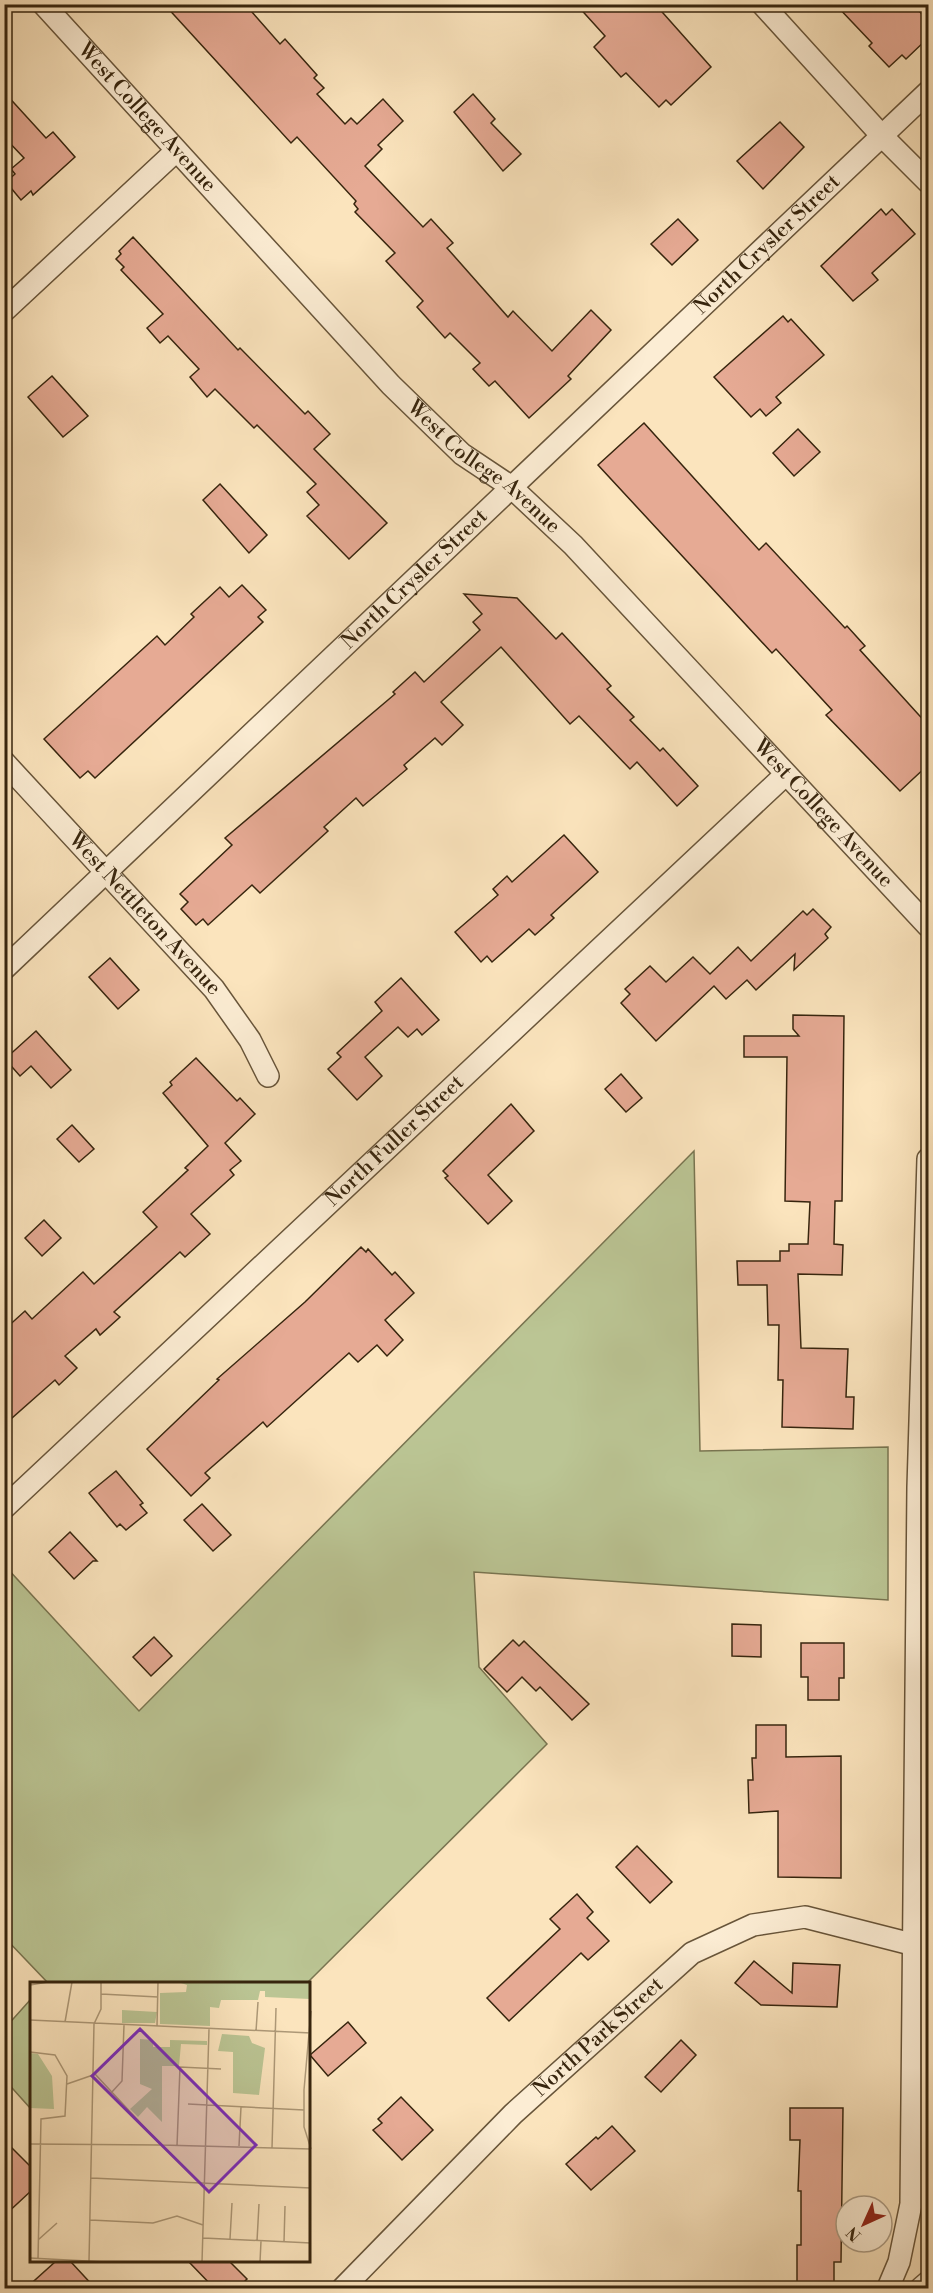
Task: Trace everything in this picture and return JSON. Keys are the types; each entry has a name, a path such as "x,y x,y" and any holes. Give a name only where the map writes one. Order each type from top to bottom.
{"street":[{"name":"West College Avenue","path":"43,4 390,386 462,454 510,486 573,545 928,926"},
{"path":"762,4 882,136 928,182"},
{"name":"North Crysler Street","path":"4,969 510,486 928,92"},
{"path":"4,311 176,151"},
{"name":"West Nettleton Avenue","path":"4,762 214,989 250,1040 268,1076"},
{"name":"North Fuller Street","path":"4,1508 785,775"},
{"path":"888,2289 899,2262 911,2204 918,1487 928,1159"},
{"name":"North Park Street","path":"343,2289 513,2114 692,1953 753,1925 805,1917 915,1945"},
{"path":"921,2289 928,2282"}],"green space":[{"path":"694,1151 700,1451 888,1447 888,1600 474,1572 479,1667 547,1744 308,1982 47,1982 5,1938 5,1566 139,1711"},
{"path":"30,2000 30,2108 4,2079 5,2028"}],"building":[{"path":"164,4 245,4 280,44 285,39 317,75 314,78 324,88 317,94 345,124 351,118 357,124 383,99 403,121 378,145 382,149 365,166 423,227 431,219 453,243 447,248 508,317 513,311 552,351 591,310 611,330 568,376 571,379 529,418 495,381 489,386 473,369 480,363 450,333 445,338 417,307 423,301 386,261 395,253 355,212 358,209 354,204 356,201 297,137 291,143"},
{"path":"576,4 655,4 711,67 671,105 666,100 659,107 626,73 621,77 594,47 605,36"},
{"path":"835,4 913,4 928,21 928,38 906,59 902,55 889,67 869,46 872,43"},
{"path":"4,92 46,138 53,132 75,157 33,195 31,191 21,200 6,182 15,174 11,169 24,158 4,137"},
{"path":"473,94 495,119 491,123 521,154 503,171 454,112"},
{"path":"780,122 804,147 763,189 737,161"},
{"path":"881,209 886,215 892,209 915,234 872,273 878,280 853,301 821,266"},
{"path":"678,219 698,240 672,265 651,244"},
{"path":"133,237 238,350 240,348 305,414 308,411 330,434 314,449 387,523 349,559 307,516 319,505 307,492 316,484 257,425 254,428 215,389 207,397 190,377 199,369 168,336 160,343 147,328 163,314 121,270 124,267 116,259 121,254 119,251"},
{"path":"783,316 788,322 791,319 824,355 776,397 781,403 766,416 760,409 751,417 714,377"},
{"path":"52,376 88,416 63,437 28,397"},
{"path":"644,423 759,550 766,543 845,628 847,626 865,646 860,650 928,725 928,765 900,791 826,715 832,710 776,649 772,653 598,465"},
{"path":"798,429 820,452 794,476 773,453"},
{"path":"220,484 267,535 249,553 203,500"},
{"path":"242,585 266,610 258,617 263,622 95,778 88,771 80,778 44,739 157,636 165,645 194,617 191,614 220,587 229,597"},
{"path":"464,594 517,598 556,639 562,633 611,686 607,689 634,717 630,720 660,751 663,748 698,786 677,806 637,762 630,769 579,716 570,724 501,647 441,702 463,725 442,745 435,738 404,765 407,769 363,806 356,798 324,827 328,831 260,893 252,885 208,925 203,919 196,925 181,909 188,902 180,894 232,845 225,838 395,694 393,692 415,672 424,682 480,630 473,622 482,614"},
{"path":"564,835 598,872 551,915 554,918 535,935 529,929 492,962 487,956 481,962 455,932 498,895 493,889 507,876 512,882"},
{"path":"813,909 831,927 825,934 828,938 794,970 795,954 756,990 747,980 726,999 714,986 656,1041 621,1003 630,994 625,989 650,966 666,982 693,957 710,974 738,947 751,961 803,911 807,915"},
{"path":"110,958 139,990 118,1009 89,977"},
{"path":"401,978 439,1020 422,1035 417,1029 408,1037 398,1027 365,1057 382,1076 357,1100 328,1069 341,1057 337,1053 382,1011 375,1002"},
{"path":"793,1015 844,1016 842,1201 835,1201 834,1244 843,1245 842,1275 798,1274 801,1348 848,1349 846,1397 854,1397 853,1429 782,1427 783,1380 778,1380 779,1325 768,1325 767,1285 738,1285 737,1261 780,1261 780,1251 789,1251 789,1244 808,1244 810,1202 785,1201 787,1057 744,1057 744,1036 799,1036 793,1029"},
{"path":"36,1031 71,1070 51,1088 31,1066 20,1076 5,1059"},
{"path":"196,1058 237,1101 240,1098 255,1114 225,1143 241,1161 230,1170 234,1175 191,1214 210,1234 185,1257 180,1252 114,1312 120,1317 100,1335 96,1329 65,1356 77,1368 59,1385 55,1380 4,1425 4,1330 25,1311 32,1319 83,1272 94,1284 157,1227 143,1212 188,1170 185,1168 208,1146 163,1093 172,1085 170,1082"},
{"path":"621,1074 642,1098 626,1112 605,1089"},
{"path":"511,1104 534,1131 488,1175 512,1201 488,1224 445,1178 448,1176 443,1171"},
{"path":"72,1125 94,1149 79,1162 57,1139"},
{"path":"44,1220 61,1238 42,1256 25,1238"},
{"path":"361,1247 366,1252 368,1249 392,1275 395,1272 414,1293 385,1320 403,1340 387,1356 377,1345 358,1362 349,1353 267,1427 263,1422 205,1473 210,1478 191,1496 147,1449 219,1380 217,1379 305,1302"},
{"path":"116,1471 143,1503 140,1505 147,1513 126,1530 120,1524 117,1527 89,1493"},
{"path":"202,1504 231,1535 213,1551 184,1520"},
{"path":"70,1532 97,1561 93,1561 74,1579 49,1552"},
{"path":"732,1624 761,1625 761,1657 732,1656"},
{"path":"154,1637 172,1656 151,1676 133,1657"},
{"path":"513,1640 519,1646 524,1641 589,1704 572,1720 540,1687 536,1691 522,1677 507,1692 484,1669"},
{"path":"801,1643 844,1643 844,1678 839,1678 839,1700 808,1700 808,1677 801,1677"},
{"path":"756,1725 786,1725 786,1757 841,1756 841,1878 778,1877 778,1811 749,1813 748,1780 753,1780 752,1758 756,1758"},
{"path":"637,1846 672,1882 650,1903 616,1867"},
{"path":"577,1894 593,1912 587,1918 609,1941 588,1960 581,1953 509,2021 487,1998 560,1929 550,1919"},
{"path":"754,1961 792,1993 793,1963 840,1965 837,2007 761,2005 735,1983"},
{"path":"348,2022 366,2043 328,2076 310,2055"},
{"path":"681,2040 696,2055 661,2092 645,2077"},
{"path":"401,2097 433,2130 402,2160 373,2130 382,2123 378,2119"},
{"path":"790,2108 843,2108 842,2194 834,2194 834,2254 841,2254 841,2262 834,2262 834,2286 797,2286 797,2245 801,2245 801,2191 798,2191 800,2140 790,2140"},
{"path":"612,2126 635,2151 591,2190 566,2164"},
{"path":"4,2140 30,2166 30,2192 4,2216"},
{"path":"54,2263 72,2263 96,2289 25,2289"},
{"path":"190,2263 231,2263 247,2279 237,2289 215,2289"}]}
